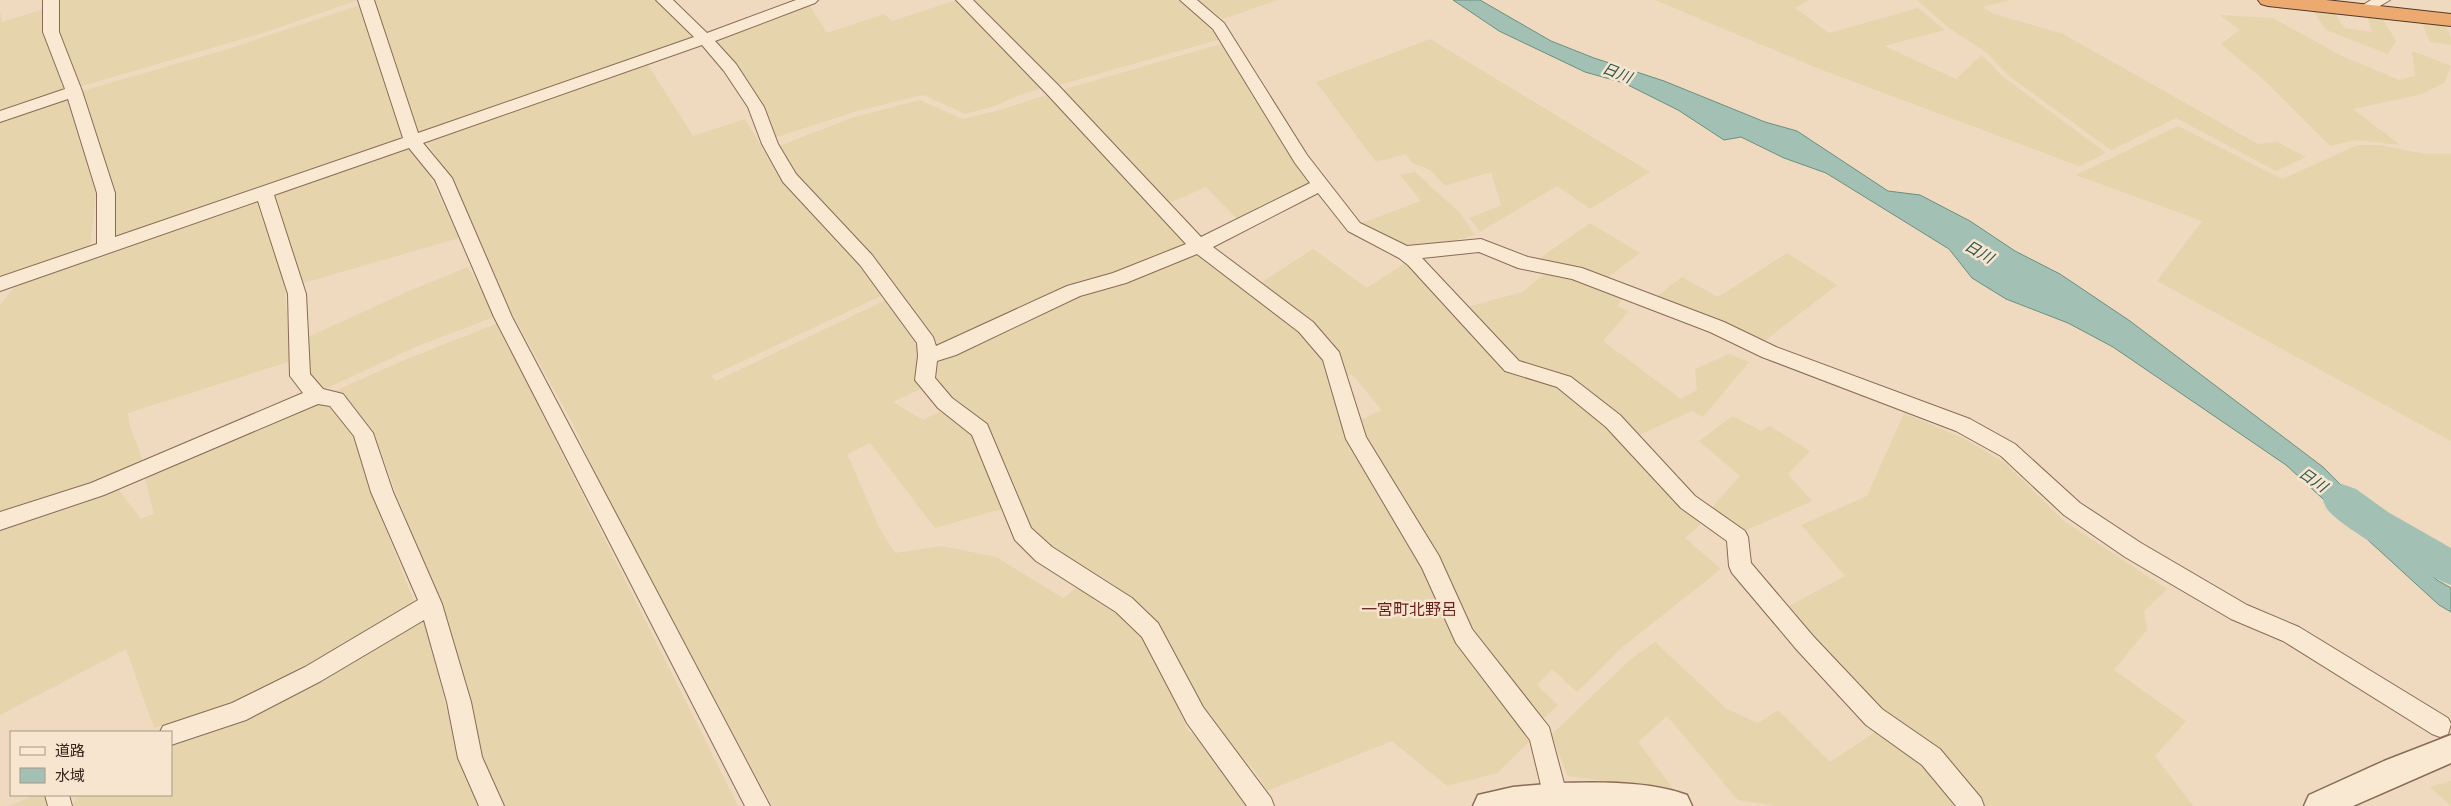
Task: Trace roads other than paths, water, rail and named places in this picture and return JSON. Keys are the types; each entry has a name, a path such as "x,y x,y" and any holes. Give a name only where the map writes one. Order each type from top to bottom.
{"highway":[{"path":"2268,0 2451,20"}],"street":[{"path":"51,0 51,32 74,91 106,193 106,247"},
{"path":"366,0 412,140 443,178 503,317 758,806"},
{"path":"664,0 705,39 730,68 756,107 770,144 789,178 866,260 926,342 928,356 925,380 945,402 980,430 1023,534 1044,554 1124,605 1150,630 1195,715 1262,806"},
{"path":"0,284 705,39 810,0"},
{"path":"964,0 1052,89 1199,246 1306,327 1332,357 1356,439 1431,563 1464,636 1541,735 1558,801"},
{"path":"1188,0 1219,26 1301,159 1354,226 1406,253 1512,366 1564,382 1613,421 1688,502 1737,537 1740,566 1805,643 1874,717 1931,757 1972,806"},
{"path":"2363,10 2382,0"},
{"path":"0,117 74,91"},
{"path":"928,356 949,350 1074,291 1119,278 1199,246 1320,185"},
{"path":"264,193 297,294 300,376 317,396"},
{"path":"1406,253 1481,245 1524,263 1575,274 1717,327 1778,355 1963,425 2008,450 2072,509 2133,550 2239,612 2291,634 2445,737 2395,771 2320,806"},
{"path":"0,521 97,489 317,396 336,399 363,432 382,492 432,604 459,702 470,758 492,806"},
{"path":"172,734 238,712 313,674 432,604"},
{"path":"1489,806 1522,799 1558,801 1632,800 1676,806"}],"water":[{"path":"1453,0 1480,0 1551,41 1594,58 1664,81 1765,122 1797,131 1888,191 1920,195 1970,221 2015,251 2060,274 2130,321 2323,467 2403,548 2437,580 2451,588 2451,612 2439,605 2286,465 2113,347 2068,323 2006,299 1972,278 1949,249 1826,173 1784,158 1741,137 1724,140 1678,110 1624,83 1585,72 1499,31"}],"waterway":[{"name":"日川","path":"2342,500 2374,523 2451,568"}],"district":[{"name":"一宮町北野呂","path":"1409,609"}]}
